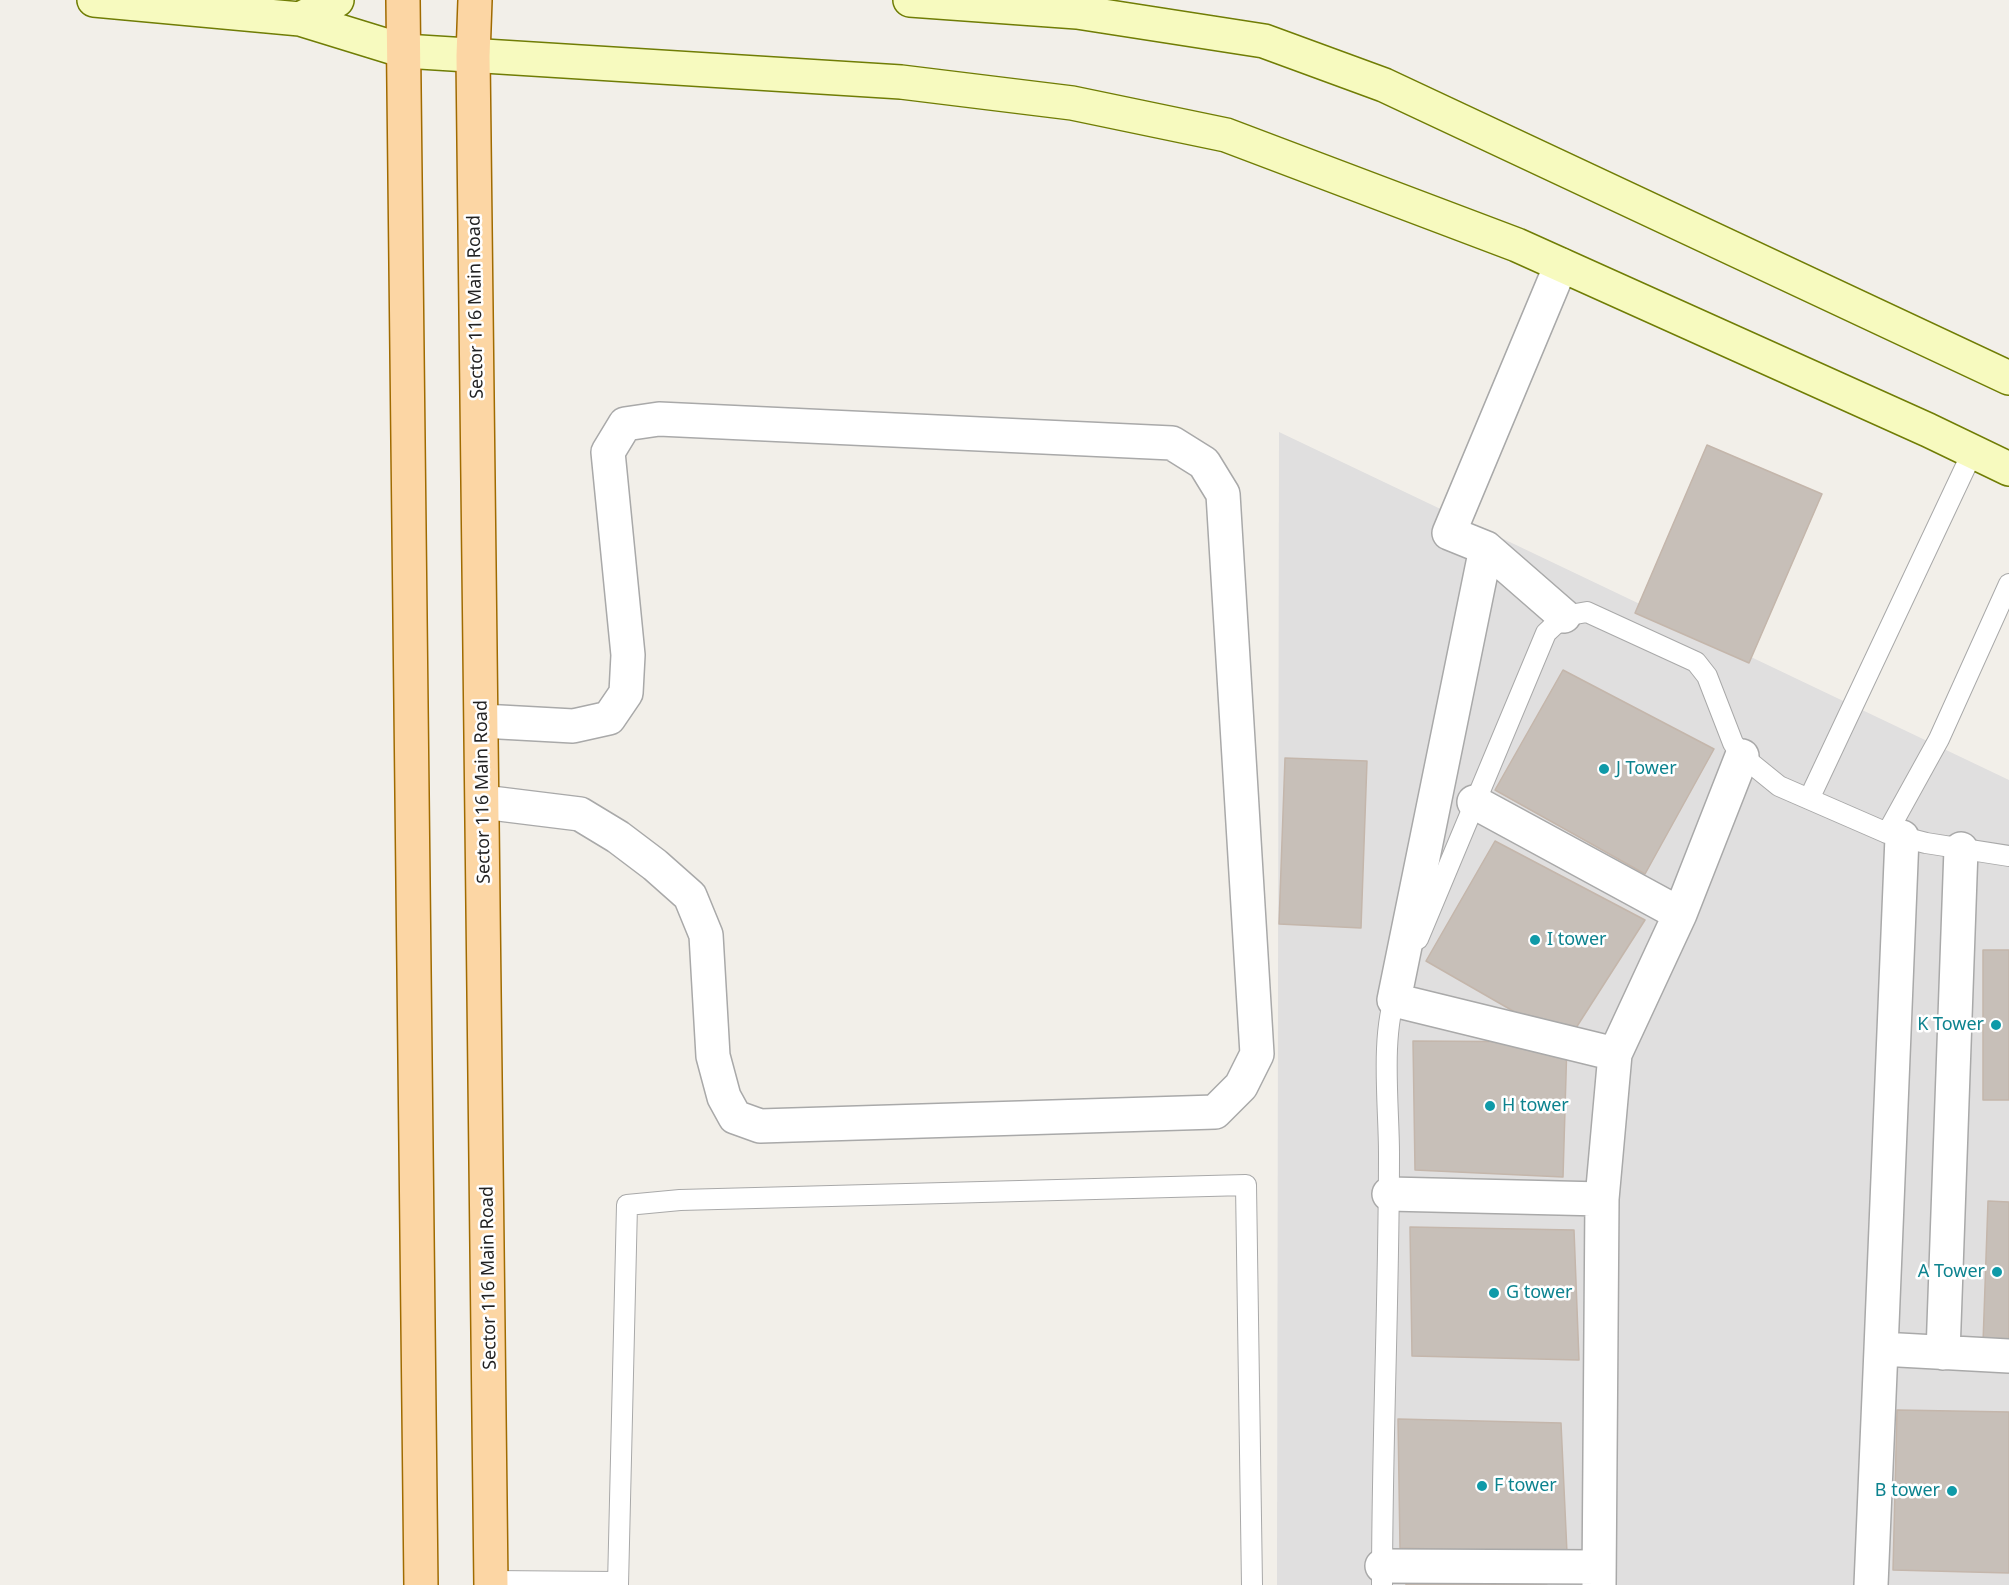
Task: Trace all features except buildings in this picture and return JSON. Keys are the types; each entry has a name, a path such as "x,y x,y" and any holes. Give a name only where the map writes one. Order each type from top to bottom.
{"main road":[{"path":"403,0 421,1585"},
{"name":"Sector 116 Main Road","path":"475,0 473,56 491,1583"}],"street":[{"path":"94,0 300,19 404,51 901,82 1072,103 1226,135 1517,245 2009,469"},
{"path":"300,19 337,0"},
{"path":"910,0 1077,12 1264,41 1384,85 2009,378"},
{"path":"1561,265 1449,533 1486,548 1564,616"},
{"path":"482,721 573,726 609,718 626,693 628,655 608,452 625,424 659,419 1172,443 1204,463 1223,494 1257,1054 1241,1086 1215,1112 760,1126 735,1117 724,1097 713,1056 706,935 690,896 618,837 580,814 483,802"},
{"path":"1486,548 1394,1000 1615,1054"},
{"path":"1382,1575 1599,1576 1602,1199 1615,1054 1680,914 1742,756"},
{"path":"1474,802 1680,914"},
{"path":"1870,1585 1881,1349 1895,835"},
{"path":"1943,1353 1960,849"},
{"path":"1389,1194 1602,1199"},
{"path":"1881,1349 2009,1356"}],"lane":[{"path":"1809,800 1973,451"},
{"path":"1895,835 2009,584"},
{"path":"1382,1575 1389,1194 1388,1034 1394,1000 1474,802 1546,633 1564,616 1587,612 1695,662 1707,676 1733,743 1742,756 1779,786 1895,835 1960,849 2009,856"},
{"path":"491,1583 618,1584 627,1205 680,1200 1246,1185 1252,1585"}],"shaded area":[{"path":"1279,432 2009,780 2009,1585 1277,1585"}],"place":[{"name":"J Tower","path":"1604,769"},
{"name":"I tower","path":"1535,940"},
{"name":"K Tower","path":"1996,1025"},
{"name":"H tower","path":"1490,1106"},
{"name":"A Tower","path":"1997,1272"},
{"name":"G tower","path":"1494,1293"},
{"name":"F tower","path":"1482,1486"},
{"name":"B tower","path":"1952,1491"}]}
